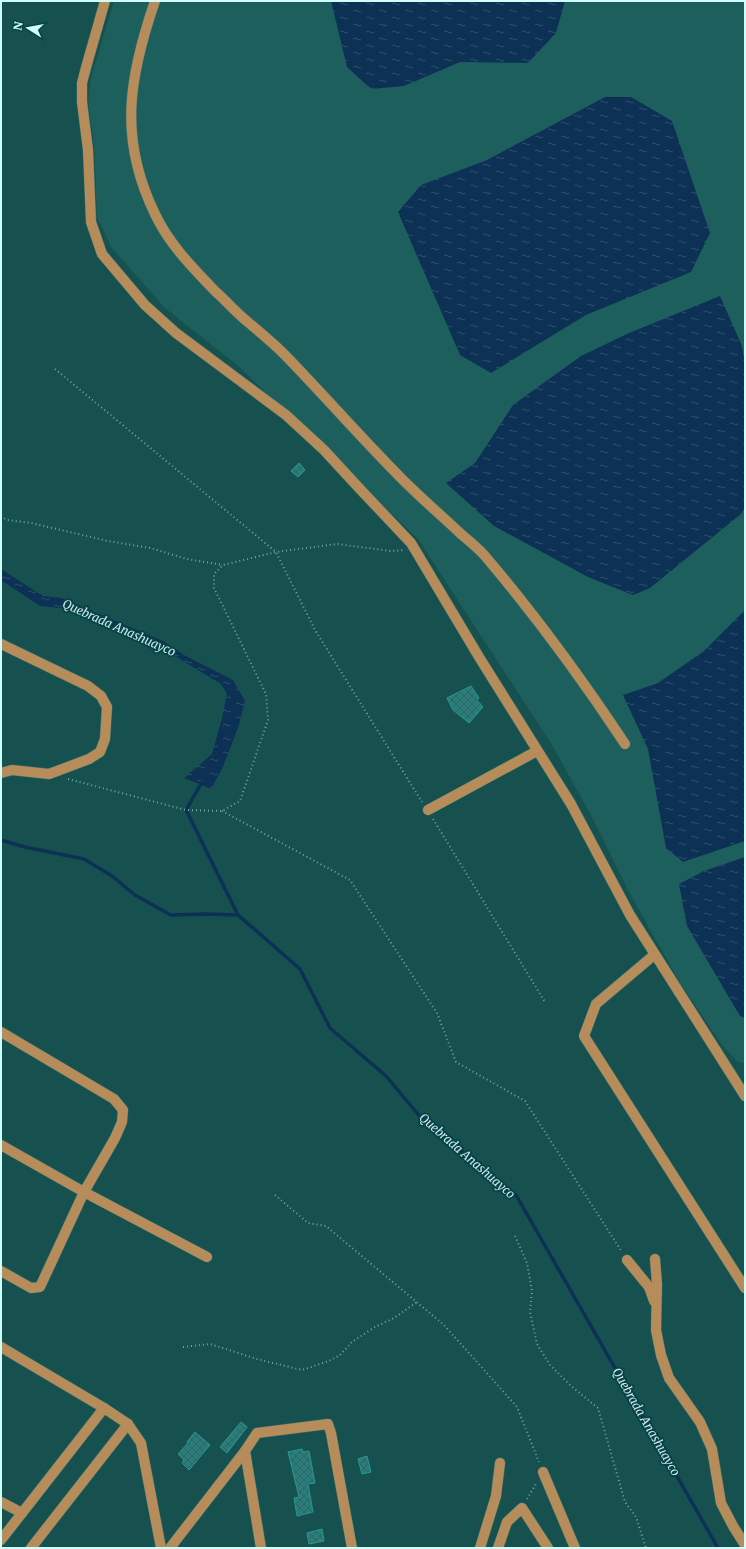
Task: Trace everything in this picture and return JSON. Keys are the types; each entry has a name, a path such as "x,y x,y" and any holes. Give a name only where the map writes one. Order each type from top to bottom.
{"street":[{"path":"105,1 82,83 82,102 88,150 91,222 102,254 145,305 176,333 286,415 324,450 411,543 537,751 571,804 630,915 654,955 742,1086 745,1096"},
{"path":"155,1 142,41 137,63 131,106 131,128 133,147 144,189 155,215 169,239 190,265 239,314 283,353 404,481 483,554 524,603 586,685 625,744"},
{"path":"1,644 88,686 101,696 107,707 105,739 100,752 89,759 49,774 12,770 1,773"},
{"path":"428,810 537,751"},
{"path":"654,955 596,1004 584,1036 745,1288"},
{"path":"1,1032 114,1099 123,1110 122,1122 115,1138 84,1192 40,1287 31,1288 1,1271"},
{"path":"2,1147 207,1257"},
{"path":"655,1259 658,1284 656,1330 661,1356 669,1378 700,1422 712,1449 721,1504 745,1545"},
{"path":"627,1260 649,1287 656,1305"},
{"path":"1,1347 104,1408 128,1424 141,1443 161,1548"},
{"path":"1,1540 104,1408"},
{"path":"31,1548 128,1424"},
{"path":"170,1548 245,1451 257,1433 328,1424 331,1433 352,1548"},
{"path":"245,1451 261,1548"},
{"path":"480,1548 496,1496 500,1463"},
{"path":"543,1472 575,1548"},
{"path":"1,1502 22,1513"},
{"path":"498,1548 507,1522 522,1508 548,1548"}],"path":[{"path":"55,369 276,552 315,630 428,810 545,1002"},
{"path":"1,516 7,520 31,523 108,541 150,548 187,559 223,565 276,552 337,544 391,551 403,550 411,543"},
{"path":"222,811 240,800 268,720 266,694 214,588 214,574 223,565"},
{"path":"49,774 186,810 222,811 350,880 437,1013 456,1062 525,1101 627,1260"},
{"path":"275,1195 308,1223 326,1226 444,1325 517,1407 543,1472 522,1508"},
{"path":"515,1236 527,1263 532,1291 530,1312 537,1344 550,1365 571,1386 598,1408 625,1502 636,1517 646,1548"},
{"path":"183,1347 210,1344 257,1359 302,1370 340,1355 352,1342 375,1327 394,1318 417,1302"}],"shaded area":[{"path":"114,1 745,1 745,1064 737,1061 722,1045 679,981 629,892 592,817 552,745 418,539 237,365 165,308 111,247 97,217 94,144 88,101 91,78"}],"water":[{"path":"331,1 565,1 556,33 528,63 460,62 404,86 371,89 347,67"},
{"path":"605,97 631,97 672,121 710,233 691,272 586,315 491,373 460,355 398,212 421,185 487,160"},
{"path":"720,296 742,346 745,367 745,507 741,514 650,588 633,595 588,577 494,526 446,483 475,463 513,405 581,356 629,333"},
{"path":"1,569 43,596 62,598 163,641 184,655 233,680 245,701 238,728 222,769 211,789 184,778 212,754 227,694 221,684 160,647 61,608 40,606 1,580"},
{"path":"745,610 745,841 683,862 666,848 648,749 623,695 658,683 704,651"},
{"path":"745,857 745,1018 740,1016 687,926 679,884 704,871"}],"building":[{"path":"299,463 305,470 298,477 291,471"},
{"path":"471,686 479,698 477,700 483,707 469,723 453,710 447,698"},
{"path":"241,1422 247,1427 227,1453 220,1447"},
{"path":"195,1432 210,1445 189,1470 182,1463 184,1460 178,1454"},
{"path":"302,1449 303,1452 309,1451 315,1483 308,1484 313,1512 297,1516 294,1498 299,1497 288,1452"},
{"path":"367,1456 371,1472 362,1474 358,1459"},
{"path":"322,1529 324,1541 309,1544 307,1533"}],"waterway":[{"name":"Quebrada Anashuayco","path":"202,782 186,810 238,915 300,969 330,1028 386,1076 422,1119 516,1195 718,1548"},
{"path":"1,840 25,847 84,859 112,876 135,895 171,915 238,915"}]}
